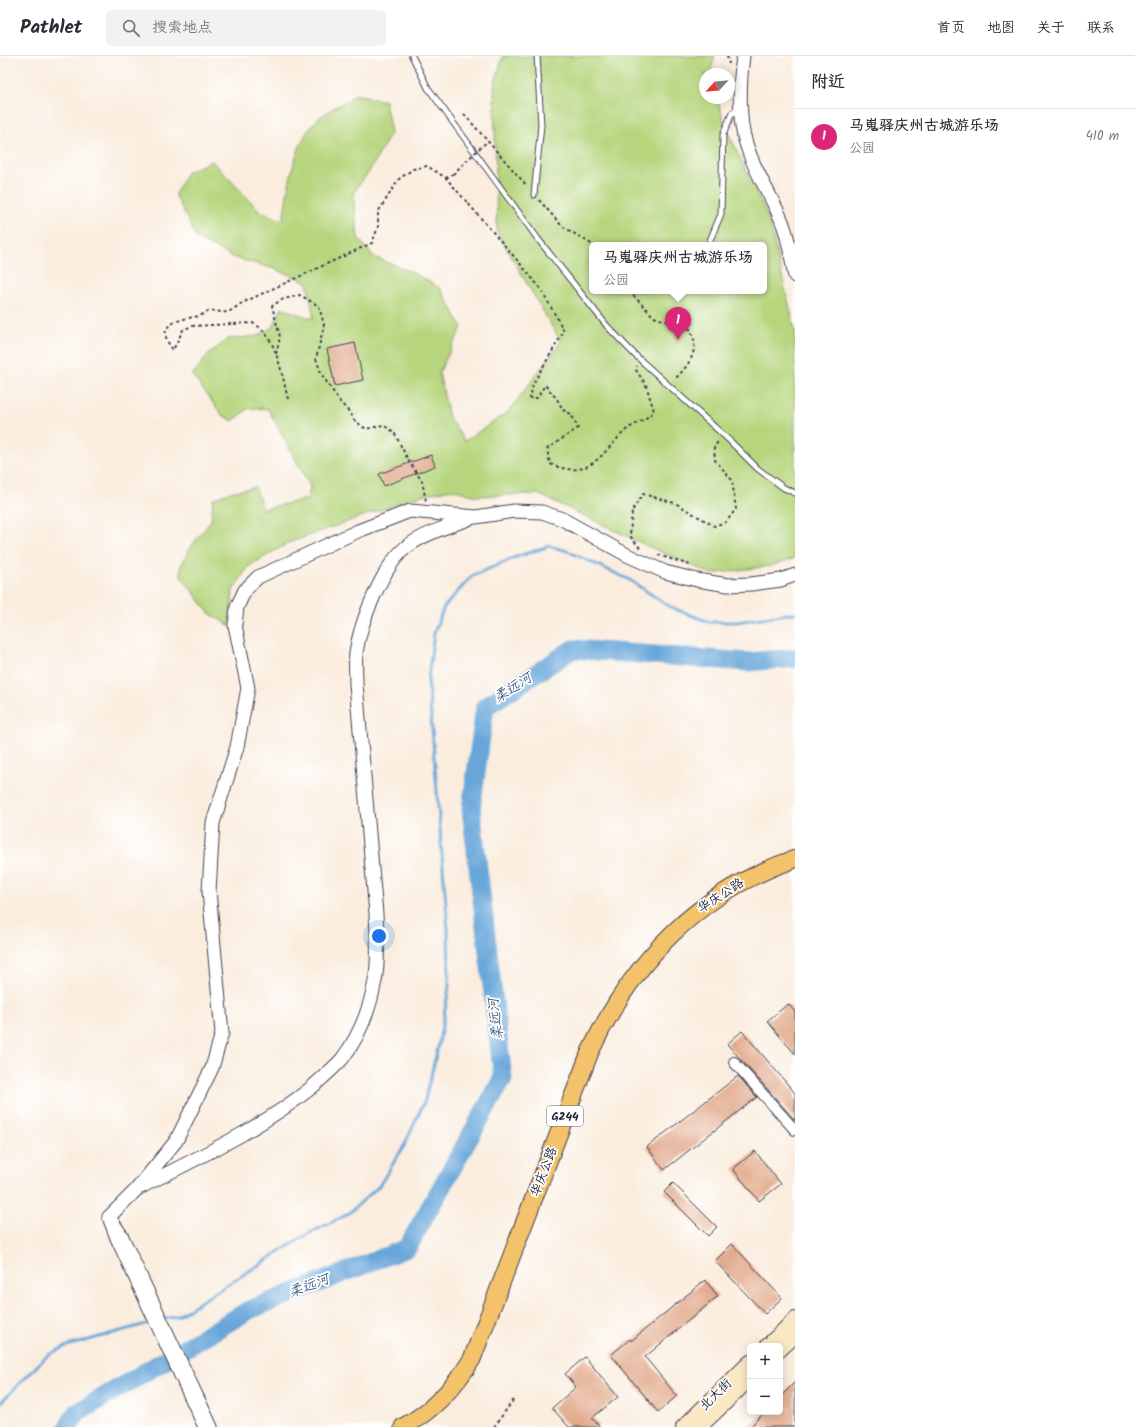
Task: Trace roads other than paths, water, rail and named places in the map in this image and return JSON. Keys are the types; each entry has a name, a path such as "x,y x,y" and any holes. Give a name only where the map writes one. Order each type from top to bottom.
{"highway":[{"name":"华庆公路","path":"402,1427 426,1413 443,1397 460,1378 472,1359 590,1052 603,1023 629,982 665,940 708,903 740,882 795,859"},
{"name":"华庆公路","path":"414,1427 430,1416 455,1394 466,1381 478,1361 595,1053 608,1025 633,985 669,943 711,907 744,886 795,864"}],"main road":[{"path":"770,1343 795,1319"},
{"path":"783,1348 794,1339"},
{"name":"北大街","path":"683,1427 747,1365"},
{"name":"北大街","path":"700,1427 747,1382"}],"street":[{"path":"743,56 739,89 742,128 750,154 766,191 781,219 787,236 795,276"},
{"path":"212,1427 109,1217 136,1190 176,1141 212,1068 222,1034 209,891 212,823 237,747 248,688 235,625 237,607 245,590 254,581 275,568 358,531 410,511 476,517"},
{"path":"136,1190 250,1130 292,1103 320,1080 342,1059 356,1037 368,1009 375,980 377,949 376,914 356,684 356,653 362,627 374,595 390,566 408,545 436,530 476,517 514,511 542,512 562,519 627,555 665,572 696,580 728,585 751,584 781,580 795,575"},
{"path":"734,1062 795,1130"},
{"path":"119,1236 205,1427"}],"lane":[{"path":"412,56 428,88 542,244 607,326 638,357 723,434 758,469 784,488 795,493"},
{"path":"534,195 541,125 537,56"},
{"path":"709,242 721,214 724,135 732,113 740,109"}],"waterway":[{"path":"164,1319 178,1316 306,1235 348,1214 379,1186 404,1146 425,1100 439,1043 449,987 448,930 428,679 434,633 444,607 472,576 516,557 549,546 567,551 628,579 670,607 709,622 737,622 795,613"},
{"name":"柔远河","path":"68,1427 77,1413 249,1310 407,1248 503,1078 471,809 485,707 573,649 748,662 795,658"},
{"path":"0,1403 48,1355 67,1346 153,1322"}],"place":[{"name":"马嵬驿庆州古城游乐场","path":"678,340"}]}
